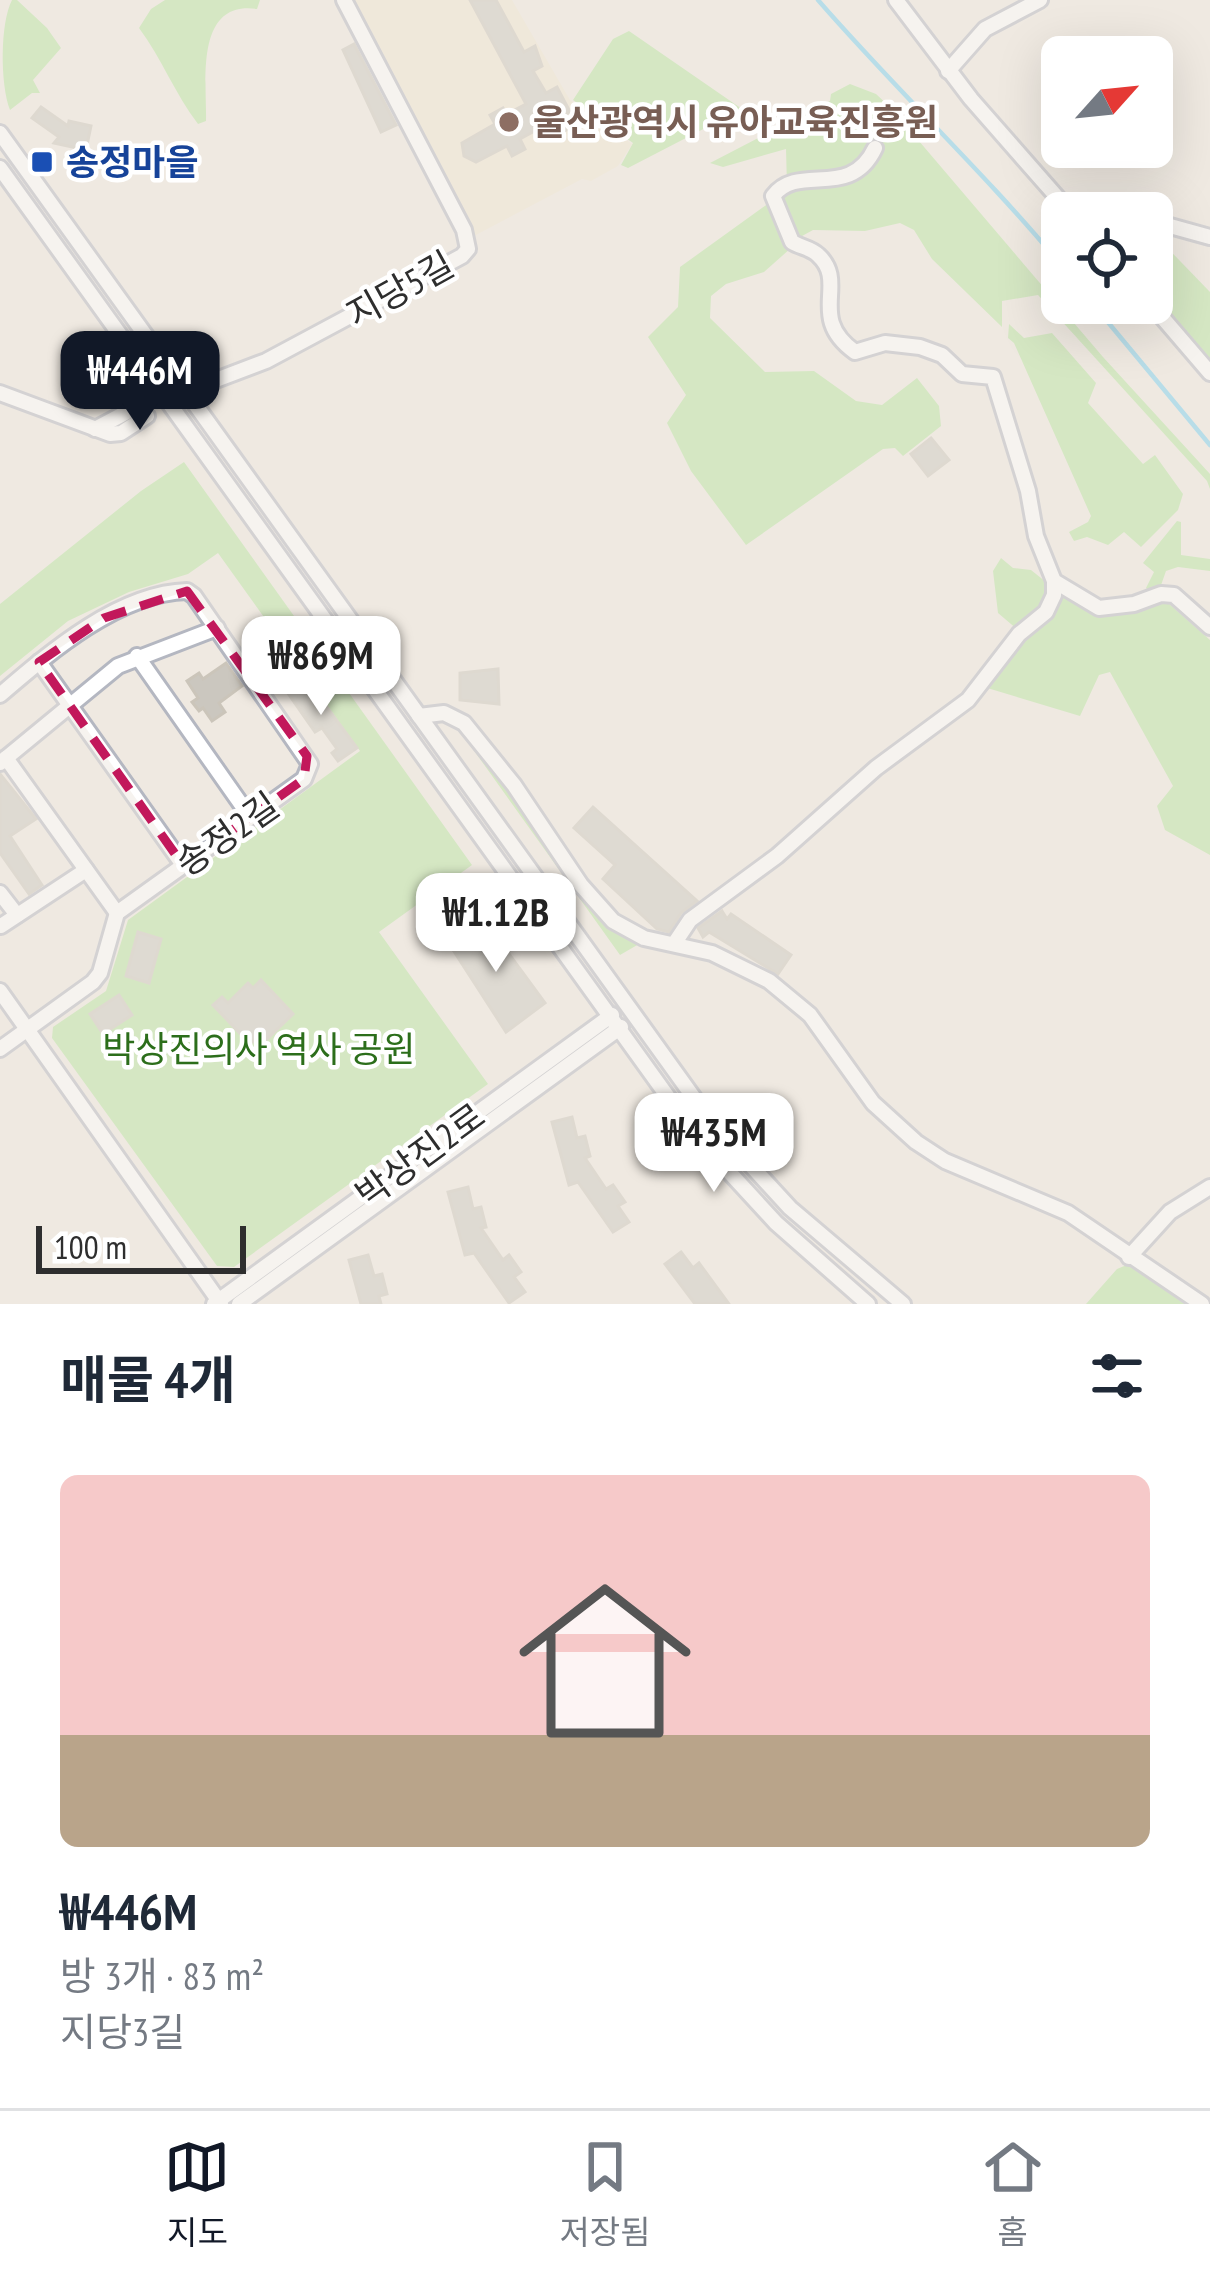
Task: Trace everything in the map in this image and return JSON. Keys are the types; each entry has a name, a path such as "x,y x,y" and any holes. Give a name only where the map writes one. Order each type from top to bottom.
{"street":[{"name":"지당5길","path":"208,383 266,362 468,249 468,238 344,0"},
{"path":"896,0 949,71 1053,192"},
{"path":"949,71 985,29 1040,0"},
{"path":"0,133 630,1011 743,1160 834,1249 903,1304"},
{"path":"674,944 690,920 777,856 876,768 968,700 1019,634 1046,612 1054,595 1054,581 1036,536 1028,490 993,376 962,374 942,355 920,346 885,343 860,352 849,347 831,325 831,281 823,261 795,245 775,208 773,196 779,188 848,176 868,163 875,148"},
{"path":"0,169 614,1023 728,1174 868,1304"},
{"path":"1173,227 1210,237"},
{"path":"1168,324 1210,373"},
{"path":"0,393 110,434 121,433 147,416"},
{"path":"95,429 161,394"},
{"path":"1054,581 1099,608 1174,595 1210,627"},
{"name":"송정2길","path":"39,662 66,639 104,618 187,591 310,764 304,779 117,913"},
{"path":"0,1049 93,982 100,973 117,913 3,761 100,678 137,656 217,628"},
{"path":"137,656 250,817"},
{"path":"0,695 39,662 183,866"},
{"path":"419,716 444,713 464,724 514,785 597,905 627,931 712,953 794,999 823,1031 873,1103 916,1142 945,1161 1068,1214 1202,1304"},
{"path":"1,926 86,869"},
{"path":"0,892 16,916"},
{"path":"0,992 225,1303"},
{"name":"박상진2로","path":"225,1303 630,1011"},
{"path":"1129,1257 1170,1212 1210,1187"}],"highlighted area":[{"path":"187,591 307,756 304,779 183,865 39,662 104,618"}],"shaded area":[{"name":"울산광역시 유아교육진흥원","path":"354,0 512,0 570,100 632,144 618,166 591,181 582,179 474,236"}],"green space":[{"path":"12,0 47,28 61,48 33,80 40,93 32,93 10,110 3,54"},
{"path":"165,0 260,0 257,9 237,10 213,30 206,66 206,121 198,124 139,28 151,9"},
{"path":"629,31 742,109 628,168 621,165 633,143 573,100 613,39"},
{"path":"850,84 876,94 890,107 1041,284 1041,298 1002,301 1002,327 932,259 914,230 900,223 865,231 813,230 793,241 777,201 787,187 786,149 723,167 710,163 830,101 831,94"},
{"path":"769,203 791,248 764,272 726,284 711,296 710,318 765,372 814,371 856,401 882,405 917,378 939,406 941,426 903,456 895,448 883,449 746,545 691,471 667,423 686,395 648,337 678,307 680,267"},
{"path":"1173,254 1210,292 1210,359 1173,317"},
{"path":"1009,324 1024,338 1052,333 1096,383 1088,403 1143,464 1155,455 1183,494 1178,510 1141,547 1124,532 1108,545 1087,537 1074,541 1069,532 1091,516 1008,338"},
{"path":"1064,324 1075,324 1210,474 1210,489"},
{"name":"박상진의사 역사 공원","path":"184,462 472,865 379,932 488,1084 234,1267 217,1266 52,1038 53,1027 106,991 128,920 360,751 218,553 188,574 129,592 68,621 0,676 0,604"},
{"path":"1177,521 1181,522 1181,555 1210,559 1210,571 1178,567 1166,571 1160,588 1149,591 1146,588 1154,572 1143,563"},
{"path":"1001,558 1013,568 1031,570 1051,586 1044,609 1018,630 998,613 993,571"},
{"path":"1060,590 1093,608 1167,602 1210,640 1210,855 1165,830 1157,806 1173,786 1110,672 1099,675 1080,716 984,687"},
{"path":"455,724 489,759 609,925 639,944 620,955"},
{"path":"1129,1264 1185,1304 1086,1304 1117,1269"}],"building":[{"path":"470,0 496,0 524,52 535,46 542,66 533,71 546,93 557,87 570,112 559,118 566,130 546,140 540,128 520,139 525,149 512,156 507,146 476,162 464,156 462,143 495,124 490,115 503,108 507,114 526,104"},
{"path":"354,44 396,125 381,132 343,50"},
{"path":"41,107 68,126 69,121 91,126 86,150 54,143 59,137 32,118"},
{"path":"931,438 949,460 928,476 911,454"},
{"path":"226,663 242,686 219,703 225,712 212,721 192,702 198,698 187,681 199,673 203,679"},
{"path":"498,669 499,704 460,700 460,673"},
{"path":"306,679 357,748 338,761 332,753 337,749 322,728 315,732 287,692"},
{"path":"0,774 36,819 10,836 42,885 29,894 0,853"},
{"path":"593,807 697,901 681,913 669,932 657,929 603,879 615,865 574,828"},
{"path":"722,911 727,919 731,914 791,955 778,974 709,932 703,937 698,928"},
{"path":"482,917 545,1003 506,1032 448,942"},
{"path":"138,932 161,939 149,983 126,976"},
{"path":"261,980 293,1014 266,1040 261,1034 250,1044 213,1005 222,997 228,1003 248,983 253,988"},
{"path":"119,995 132,1015 103,1034 90,1014"},
{"path":"572,1117 577,1138 585,1136 590,1156 585,1158 606,1189 613,1185 625,1202 618,1206 629,1222 613,1232 578,1182 569,1185 552,1122"},
{"path":"468,1187 473,1209 481,1207 486,1227 481,1228 503,1260 509,1255 521,1272 514,1277 525,1292 509,1303 474,1253 465,1255 448,1192"},
{"path":"681,1252 693,1268 699,1263 729,1304 695,1304 665,1264"},
{"path":"368,1255 374,1276 382,1274 387,1294 379,1296 381,1304 361,1304 349,1260"}],"waterway":[{"path":"818,0 1041,242"},
{"path":"1109,324 1210,445"}],"place":[{"name":"울산광역시 유아교육진흥원","path":"509,122"},
{"name":"송정마을","path":"42,162"}]}
